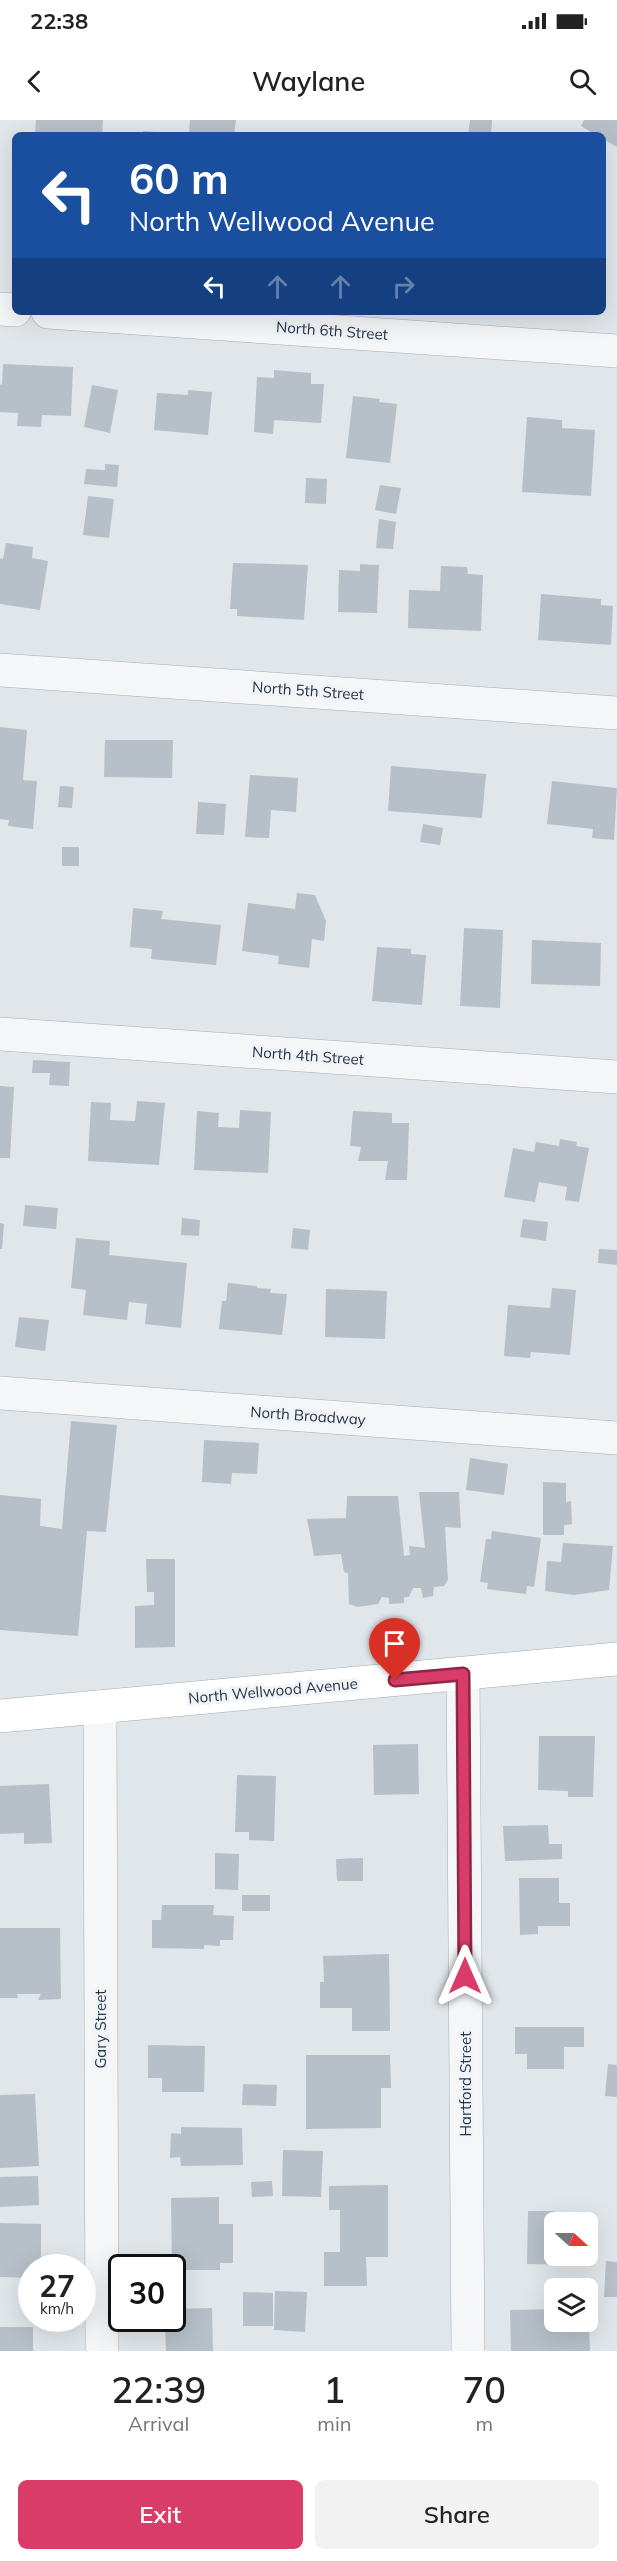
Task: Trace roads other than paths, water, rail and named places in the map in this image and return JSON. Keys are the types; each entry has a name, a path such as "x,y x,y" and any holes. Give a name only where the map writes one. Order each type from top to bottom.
{"main road":[{"name":"North Wellwood Avenue","path":"0,1716 617,1659"}],"street":[{"name":"North 6th Street","path":"92,315 617,351"},
{"name":"North 5th Street","path":"0,670 617,713"},
{"name":"North 4th Street","path":"0,1034 617,1077"},
{"name":"North Broadway","path":"0,1393 617,1438"},
{"name":"Hartford Street","path":"463,1674 468,2351"},
{"name":"Gary Street","path":"100,1707 102,2351"}]}
